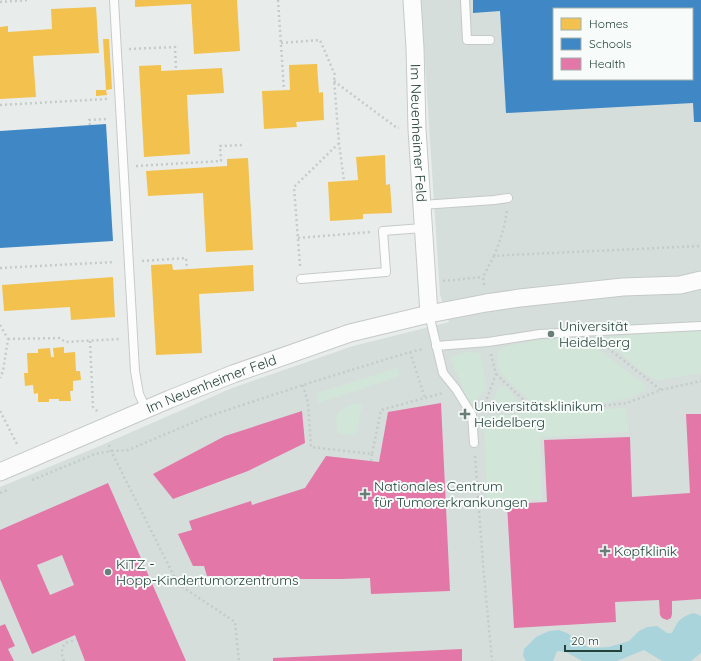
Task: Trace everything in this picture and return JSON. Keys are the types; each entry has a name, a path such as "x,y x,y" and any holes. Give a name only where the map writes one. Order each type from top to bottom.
{"street":[{"name":"Im Neuenheimer Feld","path":"412,0 417,129 429,314"},
{"name":"Im Neuenheimer Feld","path":"0,472 146,409 234,374 350,333 429,314 486,303 623,287 680,285 701,280"},
{"name":"Im Neuenheimer Feld","path":"680,285 701,289"}],"lane":[{"path":"114,0 135,371 139,394 146,409"},
{"path":"464,0 467,40 490,40"},
{"path":"422,205 508,198"},
{"path":"301,279 386,272 383,231 423,228"},
{"path":"429,314 443,373 456,389 472,415 474,443"},
{"path":"436,346 488,342 540,334 701,326"}],"path":[{"path":"0,2 30,0"},
{"path":"278,0 284,90"},
{"path":"281,43 320,40 335,75 334,80 339,143 344,181"},
{"path":"117,50 174,46 176,70"},
{"path":"334,80 396,128 417,129"},
{"path":"0,105 120,98"},
{"path":"90,125 88,120 109,119"},
{"path":"301,279 294,188 339,143"},
{"path":"124,167 221,161 220,146 243,145"},
{"path":"486,303 483,277 494,256 506,223 508,198"},
{"path":"298,238 383,231"},
{"path":"494,256 701,246"},
{"path":"0,268 186,258 187,269"},
{"path":"0,325 8,339 3,371 0,378"},
{"path":"588,332 661,390"},
{"path":"8,339 60,338 65,342 133,339"},
{"path":"90,341 93,407 99,413 105,427 111,451 178,584 235,622 239,661"},
{"path":"488,342 496,374 534,410"},
{"path":"29,481 94,454 128,450 206,417 303,385 410,352 436,346"},
{"path":"410,352 425,398"},
{"path":"496,374 482,410 576,410 627,403 661,390 701,381"},
{"path":"303,385 308,403 311,447 372,454"},
{"path":"371,461 381,410 456,389"},
{"path":"0,411 18,446"},
{"path":"474,443 492,661"},
{"path":"0,493 7,490"},
{"path":"64,661 62,648 65,643 76,640"}],"shaded area":[{"name":"Universität Heidelberg","path":"421,0 701,0 701,661 0,661 0,487 95,448 232,388 353,346 449,322 440,295"}],"green space":[{"path":"701,330 701,373 657,380 646,374 610,345 608,337"},
{"path":"582,337 645,385 645,390 632,397 608,402 572,407 535,406 500,372 497,356 500,349 551,339"},
{"path":"468,352 479,353 482,361 486,389 471,406 450,357"},
{"path":"397,368 400,376 318,403 317,393"},
{"path":"500,387 506,387 520,404 517,407 495,405 493,401"},
{"path":"355,403 360,404 362,407 356,433 354,435 339,433 336,422 339,411"},
{"path":"626,408 628,432 540,437 542,499 487,503 484,422 486,416"}],"water":[{"path":"694,613 701,616 701,653 691,661 662,661 644,650 617,661 582,661 566,652 557,651 553,661 526,661 523,656 524,649 536,637 549,631 559,630 567,633 585,646 591,648 609,647 629,641 639,631 647,627 657,626 667,633 672,633 680,620"}],"building: Homes":[{"path":"135,0 237,0 240,51 194,54 191,4 135,7"},
{"path":"96,7 99,53 33,56 36,97 0,99 0,27 8,26 8,32 52,29 51,9"},
{"path":"103,39 109,39 112,89 106,90"},
{"path":"317,64 319,93 323,92 324,120 296,122 297,127 264,129 262,91 290,90 289,65"},
{"path":"161,65 161,71 222,68 224,93 187,95 190,154 144,157 139,66"},
{"path":"96,90 106,90 107,95 96,96"},
{"path":"385,155 386,185 390,184 392,213 363,214 363,219 330,221 328,182 358,180 356,157"},
{"path":"248,158 253,250 206,252 203,193 148,196 146,171 227,166 227,159"},
{"path":"172,264 173,270 253,265 254,291 199,294 202,353 156,355 151,265"},
{"path":"113,277 115,317 71,320 70,307 4,311 2,285"},
{"path":"64,347 64,353 75,352 76,371 80,371 81,380 73,381 73,391 70,391 71,401 49,399 49,402 38,402 38,393 34,394 33,385 25,386 24,373 28,373 27,353 38,353 38,349 50,348 51,357 54,357 53,348"}],"building: Schools":[{"path":"473,0 701,0 701,122 694,122 693,103 506,113 500,11 473,13"},
{"path":"106,124 113,241 0,248 0,131"}],"building: Health":[{"name":"Nationales Centrum für Tumorerkrankungen","path":"441,403 450,591 371,594 370,578 288,579 288,576 280,576 280,579 255,580 255,576 207,576 204,566 193,566 178,534 192,530 189,521 251,501 252,505 305,488 326,456 379,462 388,412"},
{"path":"302,411 305,443 248,471 173,499 153,474 225,436"},
{"name":"Kopfklinik","path":"686,414 701,414 701,599 672,601 671,618 667,620 662,618 660,615 659,600 615,602 616,622 514,628 507,504 547,502 544,440 630,437 632,497 690,493"},
{"name":"KiTZ - Hopp-Kindertumorzentrums","path":"108,483 186,661 85,661 75,635 32,654 0,579 0,530","holes":["62,555 74,585 50,595 37,565"]},
{"path":"5,624 15,646 8,649 14,661 0,661 0,626"},
{"path":"462,649 462,661 273,661 273,658"}],"place":[{"name":"Universität Heidelberg","path":"551,334"},
{"name":"Universitätsklinikum Heidelberg","path":"465,414"},
{"name":"Nationales Centrum für Tumorerkrankungen","path":"365,494"},
{"name":"Kopfklinik","path":"605,551"},
{"name":"KiTZ - Hopp-Kindertumorzentrums","path":"108,572"}]}
